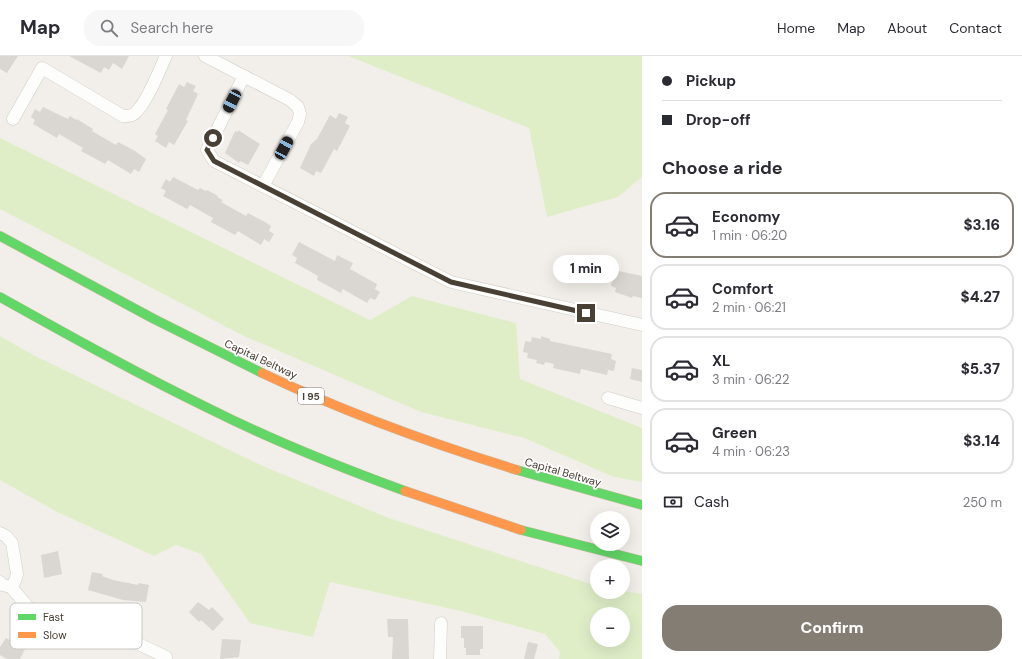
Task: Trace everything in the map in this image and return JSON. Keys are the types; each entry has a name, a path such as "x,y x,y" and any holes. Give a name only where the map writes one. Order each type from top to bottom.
{"highway":[{"name":"Capital Beltway","path":"0,236 169,328 239,363 321,400 379,424 507,468 642,505"},
{"path":"0,297 140,374 286,444 356,473 488,519 558,540 642,561"}],"street":[{"path":"13,119 42,68 123,116 129,116 137,112 142,104 166,56"},
{"path":"205,56 290,100 298,107 300,114 263,186"},
{"path":"244,76 207,150 214,161 451,282 642,325"},
{"path":"608,398 642,408"},
{"path":"0,533 6,536 12,543 16,574 15,581 12,586"},
{"path":"0,582 2,585 12,586 25,603"},
{"path":"440,659 442,623"},
{"path":"142,645 166,656 166,659"}],"green space":[{"path":"348,56 642,56 642,177 618,197 547,217 529,128"},
{"path":"0,138 370,320 412,296 516,323 520,379 642,428 642,482 614,477 524,438 421,412 244,336 0,209"},
{"path":"0,336 33,355 265,467 389,518 590,584 590,599 630,599 630,592 642,594 642,659 559,659 560,652 545,634 465,612 330,582 313,637 250,623 201,554 176,545 154,556 57,512 0,480"}],"building":[{"path":"0,56 18,56 7,73 0,69"},
{"path":"69,56 129,56 122,69 113,63 109,70 104,67 101,73"},
{"path":"187,82 196,86 193,91 198,94 186,120 188,121 174,145 169,142 166,148 155,141 158,136 155,134 168,110 166,109 179,84 184,87"},
{"path":"43,107 68,119 70,116 76,120 77,119 93,129 92,131 116,145 118,142 135,151 146,159 139,172 134,169 131,174 108,160 105,164 81,151 83,148 59,134 57,138 33,124 35,120 31,117 35,109 40,112"},
{"path":"339,113 348,117 345,123 350,126 337,151 334,149 321,173 316,171 314,176 300,168 311,144 317,139 330,115 336,119"},
{"path":"238,130 260,144 248,165 240,161 239,163 225,153 235,131 238,132"},
{"path":"173,177 198,190 200,188 206,191 207,190 223,200 221,202 246,216 248,213 265,222 271,226 269,231 274,234 269,242 264,239 261,245 238,231 235,235 211,222 213,218 190,205 187,209 163,196 166,191 161,188 166,179 170,182"},
{"path":"299,242 335,261 337,255 353,263 350,269 377,284 375,289 380,292 375,300 370,298 367,303 343,289 341,293 317,280 318,276 295,263 297,258 292,255"},
{"path":"614,270 642,276 642,298 633,296 632,298 615,292 616,288 611,286"},
{"path":"541,336 550,339 550,341 612,354 611,359 616,361 614,371 608,370 607,375 581,369 580,374 553,368 554,364 545,362 544,365 536,363 537,360 527,358 528,353 523,352 525,341 531,342 532,337 541,339"},
{"path":"632,368 642,370 642,382 630,379"},
{"path":"58,551 62,574 44,578 41,555"},
{"path":"92,572 103,574 102,576 113,580 138,585 139,583 149,585 146,602 123,600 88,590"},
{"path":"198,602 209,610 212,607 224,619 213,631 201,620 199,622 189,612"},
{"path":"387,619 408,619 409,659 392,659 393,637 388,637"},
{"path":"461,626 483,626 483,649 480,649 480,655 466,655 464,638 461,638"},
{"path":"6,638 10,640 10,649 25,649 20,659 7,659 0,655 0,647"},
{"path":"222,639 241,640 239,657 220,659"},
{"path":"528,642 538,644 534,659 524,659"}],"traffic: fast":[{"path":"0,236 154,319 262,373"},
{"path":"0,297 185,397 235,421 307,453 405,491"},
{"path":"517,470 642,505"},
{"path":"521,530 642,561"}],"traffic: slow":[{"path":"262,373 356,414 452,449 517,470"},
{"path":"405,491 521,530"}],"route":[{"path":"213,138 207,150 214,161 451,282 586,313"}]}
